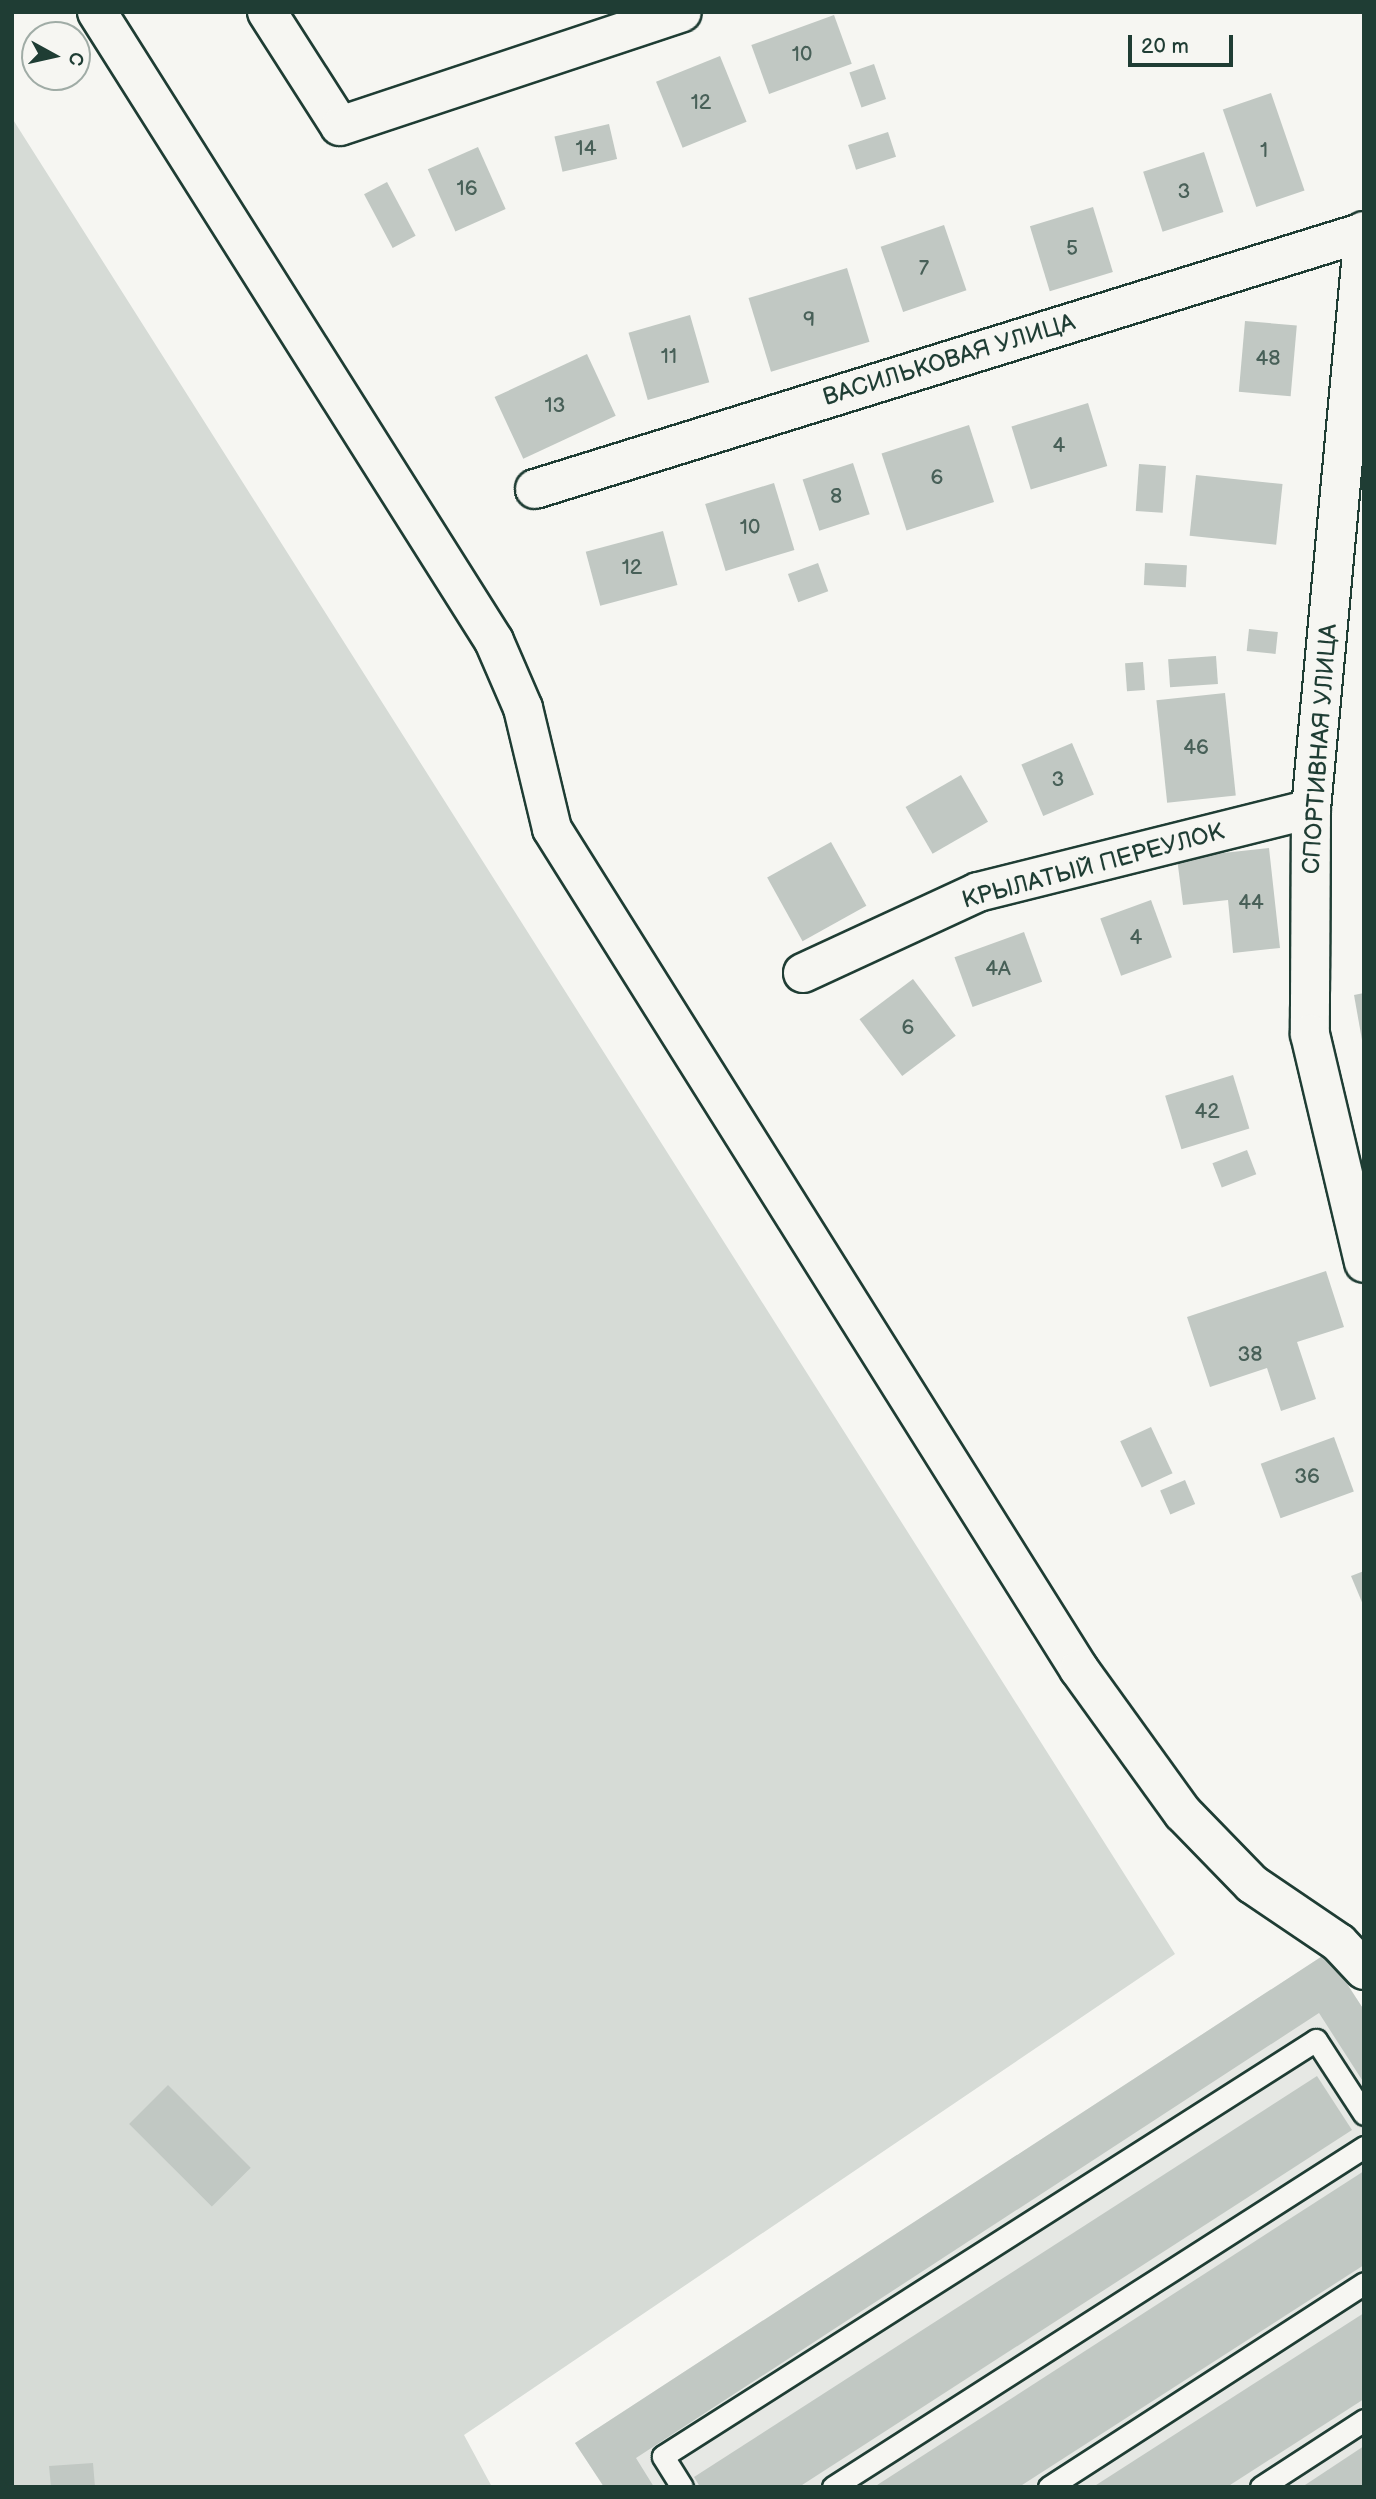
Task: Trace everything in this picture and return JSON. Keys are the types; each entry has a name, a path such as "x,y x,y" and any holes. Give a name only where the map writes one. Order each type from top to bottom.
{"street":[{"path":"97,12 494,641 523,708 552,829 1079,1669 1183,1813 1252,1884 1339,1943 1364,1970"},
{"path":"267,12 340,126 682,12"},
{"name":"ВАСИЛЬКОВАЯ УЛИЦА","path":"535,489 1364,231"},
{"name":"СПОРТИВНАЯ УЛИЦА","path":"1364,231 1311,809 1310,1034 1364,1263"},
{"name":"КРЫЛАТЫЙ ПЕРЕУЛОК","path":"803,973 978,892 1311,809"}],"lane":[{"path":"682,2487 663,2456 1316,2040 1364,2114"},
{"path":"833,2487 1364,2147"},
{"path":"1049,2487 1364,2283"},
{"path":"1261,2487 1364,2420"}],"shaded area":[{"path":"12,118 1175,1954 464,2435 492,2487 12,2487"},
{"path":"1327,1953 1364,2010 1364,2487 604,2487 575,2443"}],"building":[{"path":"834,15 852,64 769,94 751,45"},
{"path":"720,56 747,122 683,148 656,82"},
{"path":"874,64 886,99 861,107 849,72"},
{"path":"1271,93 1305,190 1256,207 1223,110"},
{"path":"609,124 617,159 563,172 554,137"},
{"path":"888,132 896,157 856,170 848,145"},
{"path":"478,147 506,209 455,231 428,169"},
{"path":"1204,152 1223,212 1163,232 1143,172"},
{"path":"387,182 416,236 393,248 364,194"},
{"path":"1093,207 1113,272 1050,291 1030,226"},
{"path":"944,225 966,290 903,312 881,247"},
{"path":"847,268 870,342 771,372 749,298"},
{"path":"690,315 709,382 648,400 628,333"},
{"path":"1245,321 1297,326 1291,396 1239,392"},
{"path":"587,354 616,416 523,459 495,397"},
{"path":"1088,403 1107,466 1031,490 1011,426"},
{"path":"969,425 994,502 907,530 882,453"},
{"path":"853,463 870,514 819,531 803,479"},
{"path":"1139,464 1166,466 1163,513 1136,511"},
{"path":"1196,475 1283,484 1276,545 1190,536"},
{"path":"774,483 794,550 726,571 705,504"},
{"path":"663,531 677,585 600,606 586,552"},
{"path":"818,563 828,591 798,602 788,574"},
{"path":"1145,563 1187,565 1186,587 1144,585"},
{"path":"1249,629 1278,632 1276,654 1247,651"},
{"path":"1216,656 1218,684 1170,687 1168,659"},
{"path":"1143,662 1145,690 1127,691 1125,663"},
{"path":"1225,693 1236,795 1167,803 1156,700"},
{"path":"1072,743 1094,795 1043,816 1021,764"},
{"path":"961,775 988,822 933,854 906,807"},
{"path":"831,842 866,906 803,941 767,877"},
{"path":"1269,848 1280,948 1233,953 1228,900 1183,905 1177,858"},
{"path":"1151,900 1172,957 1121,976 1100,918"},
{"path":"1024,932 1042,982 973,1007 954,957"},
{"path":"913,979 956,1036 902,1076 859,1019"},
{"path":"1364,993 1364,1040 1362,1040 1354,995"},
{"path":"1233,1075 1249,1129 1181,1149 1165,1096"},
{"path":"1247,1150 1256,1174 1222,1188 1212,1163"},
{"path":"1326,1271 1344,1327 1297,1342 1316,1399 1281,1411 1267,1368 1210,1387 1187,1317"},
{"path":"1151,1427 1173,1473 1142,1488 1120,1441"},
{"path":"1334,1437 1354,1492 1281,1518 1261,1464"},
{"path":"1185,1480 1195,1504 1170,1514 1160,1491"},
{"path":"1364,1571 1364,1607 1351,1576"},
{"path":"1327,1953 1364,2010 1364,2083 1319,2013 636,2458 654,2487 604,2487 575,2443"},
{"path":"1317,2076 1352,2130 799,2487 700,2487 694,2477"},
{"path":"168,2085 251,2168 212,2207 129,2124"},
{"path":"1364,2171 1364,2265 1019,2487 874,2487"},
{"path":"1364,2313 1364,2399 1227,2487 1093,2487"},
{"path":"1364,2446 1364,2487 1302,2487"},
{"path":"93,2463 95,2487 51,2487 49,2466"}]}
